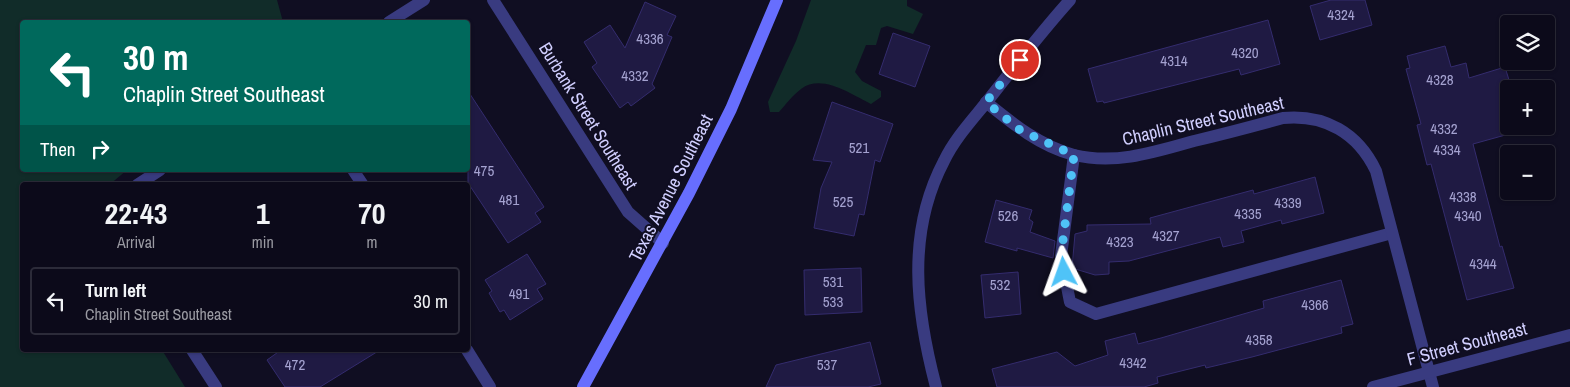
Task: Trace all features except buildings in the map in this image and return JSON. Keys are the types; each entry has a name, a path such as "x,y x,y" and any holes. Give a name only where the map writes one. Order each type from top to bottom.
{"main road":[{"name":"Texas Avenue Southeast","path":"583,387 663,243 731,109 777,0"}],"street":[{"path":"392,20 424,0"},
{"name":"Burbank Street Southeast","path":"493,0 628,212 663,243"},
{"path":"936,387 920,318 917,287 920,236 927,202 944,161 957,139 1070,0"},
{"name":"Chaplin Street Southeast","path":"986,102 1020,130 1074,155 1103,158 1139,156 1283,118 1318,119 1348,134 1368,155 1376,171 1433,387"},
{"path":"1074,155 1061,256 1070,302 1096,314 1392,234"},
{"path":"142,182 157,172"},
{"name":"F Street Southeast","path":"1373,387 1570,335"},
{"path":"193,352 216,387"},
{"path":"468,352 490,387"}],"green space":[{"path":"0,0 277,0 282,20 20,20 20,172 125,172 113,182 20,182 20,352 163,352 185,387 0,387"},
{"path":"811,0 907,0 907,6 923,14 913,34 887,26 881,28 876,45 866,45 855,72 862,81 881,91 881,97 871,104 837,87 818,83 801,89 779,112 770,112 768,102 796,41"}],"route":[{"path":"1020,60 986,102 1020,130 1074,155 1061,256 1064,272"}]}
